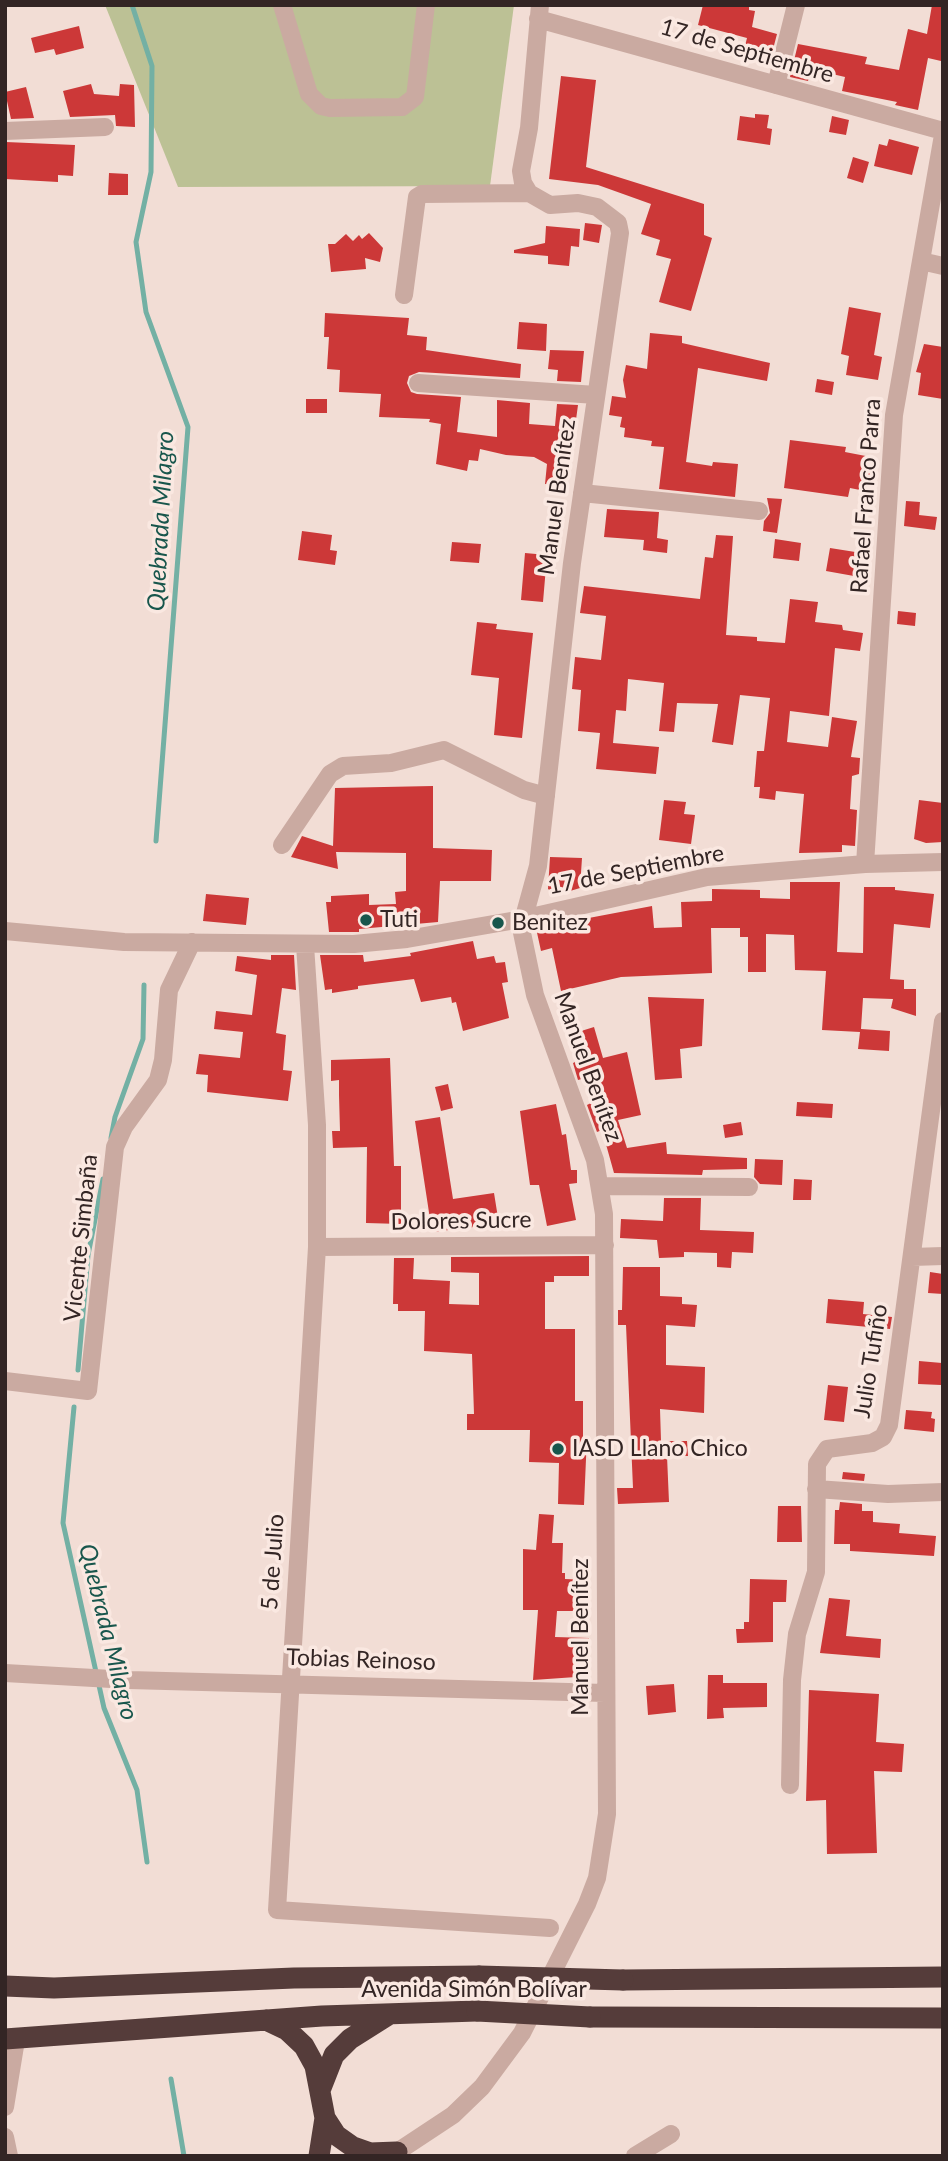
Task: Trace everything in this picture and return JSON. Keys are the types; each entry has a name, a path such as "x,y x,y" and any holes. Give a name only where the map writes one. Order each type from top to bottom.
{"highway":[{"name":"Avenida Simón Bolívar","path":"5,1986 54,1988 295,1978 479,1976 623,1980 943,1977"},
{"name":"Avenida Simón Bolívar","path":"10,2039 266,2020 477,2011 590,2017 943,2018"},
{"path":"321,2088 334,2055 350,2039 391,2013"},
{"path":"266,2020 287,2030 304,2046 316,2066 325,2118 319,2156"},
{"path":"325,2118 336,2135 353,2147 370,2153 394,2154"}],"street":[{"path":"282,5 309,94 321,106 330,108 402,107 415,97 426,5"},
{"path":"776,85 796,5"},
{"path":"404,295 417,197 422,194 529,194 521,171 528,128 539,12"},
{"name":"17 de Septiembre","path":"539,12 943,133"},
{"path":"5,131 105,127"},
{"name":"Rafael Franco Parra","path":"865,864 894,415 943,133"},
{"name":"Manuel Benítez","path":"394,2154 453,2115 482,2087 507,2057 587,1905 597,1878 607,1814 604,1693 605,1245 601,1186 595,1160 536,995 522,937 522,919 536,884 582,493 620,233 618,223 597,208 578,203 550,205 529,194"},
{"path":"921,261 943,266"},
{"path":"418,383 596,395"},
{"path":"582,493 759,511"},
{"path":"282,845 330,774 343,766 391,763 444,750 524,789 546,796"},
{"name":"17 de Septiembre","path":"5,931 124,943 305,945 407,940 522,919 707,877 865,864 943,862"},
{"name":"Vicente Simbaña","path":"5,1381 88,1391 115,1147 124,1127 158,1080 169,990 191,942"},
{"name":"5 de Julio","path":"305,945 317,1125 317,1247 277,1910 550,1928"},
{"name":"Julio Tufiño","path":"790,1785 792,1680 797,1634 816,1572 817,1464 827,1449 872,1443 883,1437 888,1425 943,1021"},
{"path":"601,1186 749,1187"},
{"name":"Dolores Sucre","path":"317,1247 605,1245"},
{"path":"912,1257 943,1256"},
{"path":"816,1489 888,1494 943,1492"},
{"name":"Tobias Reinoso","path":"5,1673 115,1679 604,1693"},
{"path":"5,2107 10,2039"},
{"path":"635,2156 671,2134"},
{"path":"5,2137 9,2156"}],"green space":[{"path":"105,5 514,5 490,186 178,187"}],"building":[{"path":"703,5 749,5 749,10 755,11 752,27 777,34 772,53 745,46 747,38 698,25"},
{"path":"932,5 943,5 943,52 941,61 928,58 918,110 895,105 897,102 842,91 845,77 811,69 808,81 790,77 798,44 867,57 865,64 899,70 908,29 927,34"},
{"path":"79,26 84,48 56,55 54,49 35,53 31,38"},
{"path":"561,76 596,80 586,167 704,204 704,235 712,238 691,311 659,302 671,259 656,255 660,240 641,234 651,204 598,185 549,179"},
{"path":"91,84 94,94 119,96 120,84 134,85 135,127 116,126 115,115 70,117 63,91"},
{"path":"26,87 34,118 11,119 5,92"},
{"path":"755,114 769,115 767,128 772,129 770,145 737,140 740,116 755,118"},
{"path":"832,116 849,120 846,135 829,132"},
{"path":"889,139 919,147 912,175 874,166 879,144 887,146"},
{"path":"6,142 75,145 73,176 58,175 58,182 5,179"},
{"path":"853,157 869,162 863,183 847,178"},
{"path":"109,173 128,174 128,195 108,195"},
{"path":"585,223 602,225 599,243 583,240"},
{"path":"546,226 580,229 579,247 571,246 569,266 548,264 548,256 514,253 514,250 545,243"},
{"path":"369,233 383,248 380,262 365,258 366,269 331,272 328,244 335,244 346,234 353,241 359,235 362,239"},
{"path":"849,307 881,313 874,355 882,357 878,380 846,375 849,356 841,354"},
{"path":"325,313 409,318 407,335 427,337 426,350 521,364 520,378 419,372 409,376 407,383 411,392 417,394 461,397 457,432 497,437 497,400 530,403 529,424 555,426 557,404 578,405 567,486 545,484 547,464 534,457 506,455 480,449 478,461 469,460 467,471 436,464 441,424 429,422 430,419 379,417 381,394 339,392 340,370 327,369 329,337 324,337"},
{"path":"519,322 547,324 546,351 517,349"},
{"path":"650,333 682,336 682,343 770,363 767,381 698,368 686,462 712,466 713,462 738,464 735,497 659,489 664,447 651,446 652,441 624,437 625,428 620,427 622,417 609,415 612,396 626,398 623,380 626,365 647,369"},
{"path":"924,344 943,347 943,399 918,395 921,373 916,372"},
{"path":"550,350 584,351 581,382 557,381 558,370 548,369"},
{"path":"817,379 834,382 832,395 815,392"},
{"path":"306,399 327,399 327,413 306,413"},
{"path":"790,440 846,447 845,452 876,458 865,491 850,488 848,497 784,488"},
{"path":"767,498 782,499 777,533 763,531 764,521 770,513"},
{"path":"906,501 920,502 919,515 937,517 935,530 904,526"},
{"path":"607,509 659,512 657,538 668,540 667,553 643,550 644,540 604,537"},
{"path":"302,531 332,535 330,550 337,551 335,565 298,560"},
{"path":"716,535 733,536 726,635 757,637 757,641 785,643 790,599 818,602 815,622 842,625 843,630 863,633 860,651 835,648 829,716 790,711 787,742 828,747 832,717 857,721 851,757 860,758 859,774 852,776 850,809 857,810 855,846 842,845 842,852 799,853 804,794 776,791 775,800 759,798 760,787 754,787 757,751 764,751 770,698 740,695 733,745 712,742 718,704 677,703 674,732 659,731 664,683 628,679 626,711 616,710 613,743 659,747 656,774 596,769 600,733 578,731 581,690 572,689 575,657 601,660 606,616 580,613 584,586 700,599 705,557 713,558"},
{"path":"775,539 801,543 799,561 773,558"},
{"path":"452,542 481,544 479,563 450,561"},
{"path":"830,548 868,554 865,578 826,571"},
{"path":"525,553 547,555 543,602 521,600"},
{"path":"898,611 916,613 915,626 897,624"},
{"path":"477,622 497,624 496,629 533,633 522,738 494,735 499,678 471,675"},
{"path":"433,786 433,848 492,850 491,881 440,881 438,922 359,929 359,932 329,932 326,902 331,902 331,896 369,894 369,905 396,904 395,892 406,891 406,853 336,852 338,869 291,857 302,836 333,846 335,788"},
{"path":"664,800 686,802 684,814 695,815 691,844 659,840"},
{"path":"919,800 943,803 943,842 926,843 914,839"},
{"path":"550,857 582,858 580,888 557,895 548,889"},
{"path":"790,882 840,882 837,952 863,953 864,887 895,887 895,890 934,894 930,928 894,924 890,979 904,980 904,989 916,989 916,1016 891,1008 893,999 863,998 861,1029 890,1031 889,1051 858,1049 860,1032 822,1030 826,971 795,970 794,935 766,934 766,972 748,972 748,937 740,937 740,928 711,928 712,973 621,977 561,991 552,948 541,951 536,928 652,906 654,928 682,927 681,902 712,901 712,889 760,890 760,898 790,899"},
{"path":"206,894 249,898 246,925 203,921"},
{"path":"473,941 477,959 494,956 496,963 505,962 508,982 502,983 509,1018 463,1031 456,1002 452,1003 451,997 421,1002 414,979 358,986 358,989 332,993 332,989 325,990 320,955 363,955 364,962 411,956 410,953"},
{"path":"271,955 294,955 296,990 282,988 276,1033 286,1035 283,1070 292,1071 288,1101 207,1092 208,1075 196,1074 199,1054 240,1058 243,1032 214,1029 216,1011 252,1015 257,975 235,971 237,956 271,960"},
{"path":"648,997 704,999 702,1046 680,1049 682,1078 655,1080"},
{"path":"594,1027 603,1058 627,1052 641,1115 618,1120 627,1148 666,1142 667,1154 747,1158 747,1169 703,1170 702,1175 614,1173 602,1130 597,1132 587,1105 591,1103 585,1078 578,1080 573,1063 586,1057 578,1032"},
{"path":"390,1058 394,1166 401,1166 401,1224 366,1223 367,1147 333,1148 332,1131 340,1131 339,1080 331,1081 331,1060"},
{"path":"448,1084 453,1108 441,1111 435,1087"},
{"path":"797,1102 833,1104 832,1118 796,1116"},
{"path":"556,1104 562,1135 566,1134 571,1170 577,1170 577,1183 569,1184 576,1220 547,1226 539,1185 530,1185 520,1111"},
{"path":"440,1117 453,1199 494,1193 499,1224 432,1232 415,1121"},
{"path":"741,1122 743,1135 725,1138 723,1125"},
{"path":"755,1159 783,1160 782,1185 760,1184 754,1177"},
{"path":"794,1179 812,1180 811,1200 793,1200"},
{"path":"664,1198 701,1198 700,1230 754,1232 753,1253 732,1252 731,1268 717,1267 717,1253 684,1252 684,1257 659,1258 657,1240 620,1238 621,1219 663,1221"},
{"path":"589,1256 589,1276 554,1276 554,1282 545,1282 545,1329 575,1329 575,1401 583,1401 583,1436 587,1436 584,1505 558,1504 559,1463 529,1462 530,1430 467,1430 467,1414 474,1414 472,1354 424,1351 425,1311 398,1311 398,1304 393,1304 394,1258 414,1258 413,1279 450,1281 449,1304 479,1305 479,1273 451,1272 451,1257"},
{"path":"623,1267 660,1267 660,1296 682,1297 682,1304 697,1305 695,1327 666,1325 666,1365 705,1367 704,1413 660,1409 661,1441 687,1441 688,1456 667,1456 669,1502 618,1504 617,1488 633,1488 626,1325 618,1325 618,1310 622,1310"},
{"path":"930,1272 943,1274 943,1294 928,1293"},
{"path":"828,1299 864,1302 863,1314 892,1317 890,1329 826,1323"},
{"path":"919,1361 942,1363 941,1385 918,1384"},
{"path":"828,1385 848,1387 844,1422 824,1420"},
{"path":"906,1410 932,1412 931,1418 935,1419 934,1432 904,1429"},
{"path":"843,1472 865,1474 864,1481 842,1479"},
{"path":"840,1502 862,1504 862,1511 873,1511 873,1522 900,1524 899,1533 936,1536 934,1556 850,1551 850,1544 834,1544 835,1510 839,1510"},
{"path":"778,1506 801,1506 802,1542 777,1542"},
{"path":"539,1514 554,1515 552,1543 563,1543 562,1573 565,1573 565,1579 588,1580 587,1611 557,1611 555,1637 589,1638 588,1662 585,1670 576,1677 533,1680 538,1610 523,1610 523,1549 536,1550"},
{"path":"750,1579 787,1580 786,1602 773,1602 773,1642 737,1643 736,1629 744,1629 744,1622 749,1622"},
{"path":"829,1598 850,1600 846,1636 881,1639 880,1658 820,1653"},
{"path":"708,1675 723,1675 723,1683 767,1683 767,1707 723,1708 724,1718 707,1719"},
{"path":"674,1684 676,1712 648,1715 646,1686"},
{"path":"809,1690 879,1694 876,1742 904,1744 902,1772 874,1771 877,1853 827,1854 826,1800 806,1801"}],"waterway":[{"name":"Quebrada Milagro","path":"132,5 152,66 151,172 136,242 146,312 188,427 156,841"},
{"name":"Quebrada Milagro","path":"111,1138 115,1117 143,1039 144,985"},
{"name":"Quebrada Milagro","path":"78,1370 88,1255 103,1179"},
{"name":"Quebrada Milagro","path":"74,1407 63,1523 104,1708 137,1790 147,1862"},
{"name":"Quebrada Milagro","path":"171,2079 184,2156"}],"place":[{"name":"Tuti","path":"366,920"},
{"name":"Benitez","path":"498,923"},
{"name":"IASD Llano Chico","path":"558,1449"}]}
